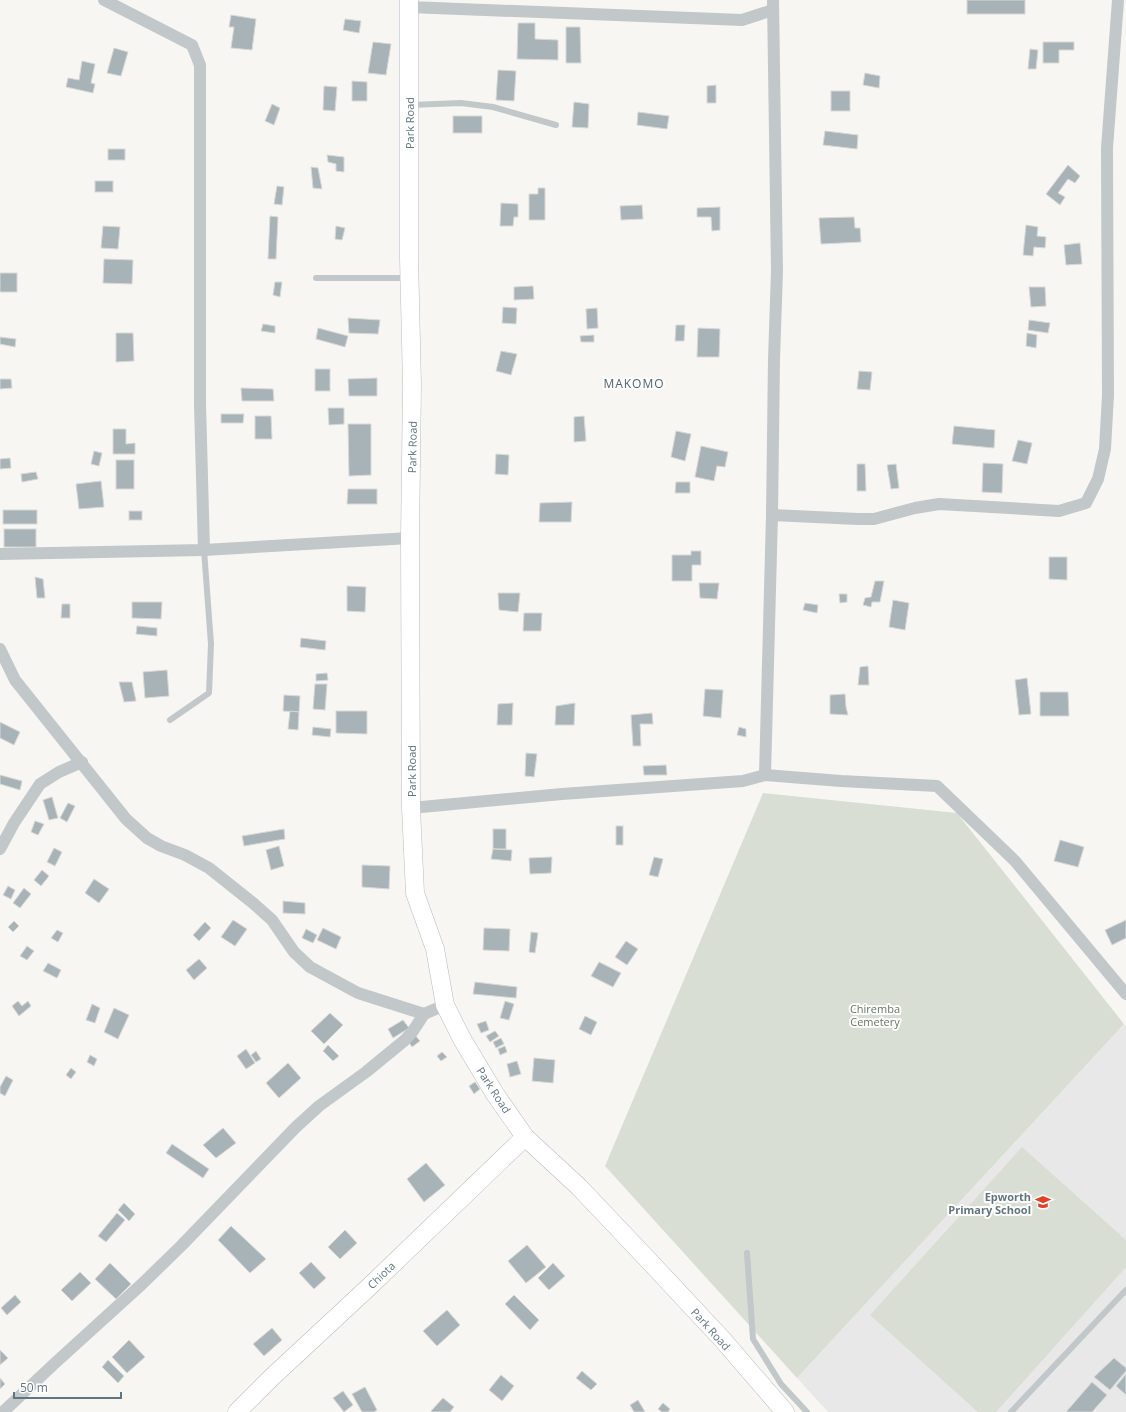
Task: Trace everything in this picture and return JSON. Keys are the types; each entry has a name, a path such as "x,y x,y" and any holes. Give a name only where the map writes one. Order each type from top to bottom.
{"street":[{"path":"104,0 192,45 200,65 200,404 204,550"},
{"path":"772,515 874,519 915,508 939,504 1059,511 1086,503 1098,479 1105,449 1108,387 1107,148 1118,0"},
{"path":"409,3 742,20 773,5 777,271 765,775"},
{"name":"Park Road","path":"409,3 412,385 410,538 410,808 415,893 435,949 445,1005 462,1039 495,1094 525,1137 579,1187 722,1340 774,1389 785,1412"},
{"path":"0,554 204,550 410,538"},
{"path":"0,649 15,680 126,819 147,838 161,846 185,855 209,868 272,920 294,952 310,967 358,993 424,1014"},
{"path":"0,849 14,823 40,784 59,772 82,762"},
{"path":"410,808 562,794 743,781 765,775 937,786 1015,861 1126,994"},
{"path":"3,1412 142,1284 181,1246 296,1127 319,1106 366,1072 405,1040 424,1014 445,1005"},
{"name":"Chiota","path":"241,1411 271,1378 370,1286 525,1137"}],"lane":[{"path":"409,105 460,103 493,107 556,125"},
{"path":"316,278 410,278"},
{"path":"170,720 209,693 211,644 204,550"},
{"path":"747,1253 753,1339 774,1389 807,1412"},
{"path":"1011,1412 1126,1290"}],"shaded area":[{"name":"Epworth Primary School","path":"1124,1024 1126,1026 1126,1412 828,1412 797,1378"}],"green space":[{"name":"Chiremba Cemetery","path":"763,793 957,813 1124,1024 797,1378 605,1166"},
{"path":"1022,1147 1126,1240 1126,1267 996,1412 978,1412 870,1315"}],"building":[{"path":"967,0 1025,0 1025,14 967,14"},
{"path":"231,15 256,19 252,50 231,48 234,27 229,27"},
{"path":"345,19 361,21 359,33 343,30"},
{"path":"518,23 535,23 535,39 558,40 558,60 517,59"},
{"path":"566,27 580,27 581,63 566,63"},
{"path":"373,42 391,44 386,75 368,73"},
{"path":"1043,42 1074,42 1074,50 1059,50 1059,63 1043,63"},
{"path":"114,48 128,52 121,76 107,73"},
{"path":"1030,49 1038,50 1036,69 1028,69"},
{"path":"82,61 95,64 91,83 95,84 93,93 66,87 68,78 79,80"},
{"path":"498,70 516,71 514,101 496,100"},
{"path":"865,73 880,76 879,88 863,85"},
{"path":"352,81 367,82 367,101 352,101"},
{"path":"716,85 716,103 707,103 707,86"},
{"path":"324,86 337,87 335,111 323,110"},
{"path":"831,91 850,91 850,111 831,111"},
{"path":"574,102 589,104 588,128 572,127"},
{"path":"272,104 280,108 274,125 265,121"},
{"path":"638,112 669,116 667,129 637,125"},
{"path":"453,116 482,116 482,133 453,133"},
{"path":"825,131 858,135 857,149 823,145"},
{"path":"108,149 125,149 125,160 108,160"},
{"path":"327,155 344,157 344,172 336,171 336,164 328,162"},
{"path":"1068,165 1080,176 1075,183 1068,179 1058,193 1065,197 1060,205 1046,194"},
{"path":"311,167 318,168 322,189 313,188"},
{"path":"95,181 113,181 113,192 95,192"},
{"path":"277,186 284,187 282,205 274,204"},
{"path":"538,188 545,188 545,220 529,220 529,194 538,194"},
{"path":"501,203 518,204 518,217 514,217 513,226 500,226"},
{"path":"642,205 643,219 621,220 620,206"},
{"path":"720,207 720,230 712,231 711,217 697,217 697,208"},
{"path":"270,216 278,217 276,259 268,259"},
{"path":"854,217 855,228 860,228 861,242 821,244 819,218"},
{"path":"1026,225 1038,227 1037,236 1046,237 1045,248 1034,247 1033,256 1023,255"},
{"path":"103,226 120,227 118,249 101,248"},
{"path":"336,226 345,228 342,240 335,239"},
{"path":"1080,243 1082,264 1066,265 1064,245"},
{"path":"104,259 133,260 132,284 103,283"},
{"path":"0,273 17,273 17,292 0,292"},
{"path":"275,282 282,282 280,297 273,295"},
{"path":"533,286 534,299 514,300 514,287"},
{"path":"1029,287 1045,287 1046,306 1031,307"},
{"path":"503,307 517,308 516,324 502,323"},
{"path":"597,308 598,328 587,329 586,309"},
{"path":"348,318 380,320 378,334 349,333"},
{"path":"1029,320 1050,323 1048,333 1028,330"},
{"path":"263,324 275,326 275,333 261,331"},
{"path":"676,325 685,325 684,341 675,341"},
{"path":"318,328 348,336 345,347 316,339"},
{"path":"698,328 720,329 719,357 697,357"},
{"path":"116,333 133,333 134,361 116,362"},
{"path":"1027,333 1037,335 1036,348 1026,346"},
{"path":"594,335 594,342 581,342 580,336"},
{"path":"0,337 16,339 15,347 0,344"},
{"path":"501,351 517,354 511,375 496,371"},
{"path":"315,369 330,369 330,391 315,391"},
{"path":"859,371 872,372 870,390 857,389"},
{"path":"377,378 377,396 349,396 348,379"},
{"path":"0,379 11,379 12,388 0,389"},
{"path":"241,388 273,389 274,401 242,401"},
{"path":"328,408 344,408 344,424 329,425"},
{"path":"221,414 244,414 243,423 221,423"},
{"path":"255,416 271,416 272,439 255,439"},
{"path":"584,416 586,441 574,442 574,417"},
{"path":"348,424 371,424 371,475 349,476"},
{"path":"954,426 995,430 994,448 952,444"},
{"path":"113,429 126,429 126,444 135,443 135,454 113,454"},
{"path":"676,431 691,434 685,461 671,457"},
{"path":"1018,440 1032,443 1027,464 1012,461"},
{"path":"701,446 728,452 725,467 717,466 714,481 695,477"},
{"path":"94,451 102,453 99,466 91,464"},
{"path":"496,454 509,455 508,475 495,474"},
{"path":"10,458 11,468 0,469 0,459"},
{"path":"116,460 134,460 134,489 116,489"},
{"path":"983,463 1003,464 1002,493 982,492"},
{"path":"857,464 865,464 866,491 857,491"},
{"path":"896,464 899,488 891,489 887,465"},
{"path":"36,472 38,479 22,482 21,474"},
{"path":"101,481 104,507 79,509 76,484"},
{"path":"676,482 690,482 690,493 675,493"},
{"path":"348,489 377,489 377,504 347,504"},
{"path":"572,502 571,522 539,522 540,503"},
{"path":"3,510 37,510 37,524 3,524"},
{"path":"129,511 142,511 142,520 129,520"},
{"path":"4,529 36,529 36,547 4,547"},
{"path":"691,551 701,551 701,565 692,565 692,581 672,581 672,555 691,555"},
{"path":"1049,557 1067,557 1067,580 1049,579"},
{"path":"35,577 43,579 45,598 37,598"},
{"path":"875,581 884,581 880,602 872,602 871,607 863,605 865,598 871,597"},
{"path":"699,583 719,583 717,599 700,598"},
{"path":"347,586 366,587 365,612 347,611"},
{"path":"498,593 520,593 518,612 499,610"},
{"path":"839,594 847,594 847,602 840,603"},
{"path":"893,600 909,603 905,630 889,627"},
{"path":"132,602 162,602 161,619 132,618"},
{"path":"805,603 818,605 817,613 803,610"},
{"path":"62,604 70,604 70,618 61,618"},
{"path":"524,613 542,613 541,631 523,631"},
{"path":"137,626 157,628 157,636 136,634"},
{"path":"301,638 326,641 325,650 300,647"},
{"path":"868,666 869,685 858,685 860,667"},
{"path":"167,670 169,696 145,698 143,672"},
{"path":"327,673 328,680 316,681 316,674"},
{"path":"1027,678 1031,714 1019,715 1015,680"},
{"path":"119,682 132,682 136,701 124,702"},
{"path":"315,684 327,684 325,710 313,709"},
{"path":"705,689 723,690 721,718 703,716"},
{"path":"1040,692 1068,692 1069,716 1040,716"},
{"path":"845,694 848,715 830,714 830,695"},
{"path":"284,695 300,696 299,712 283,711"},
{"path":"513,703 512,725 497,725 498,704"},
{"path":"575,703 574,725 555,725 556,706"},
{"path":"290,711 299,712 298,730 288,729"},
{"path":"336,711 367,711 367,734 336,733"},
{"path":"652,713 653,724 640,724 641,746 633,746 631,715"},
{"path":"0,722 20,732 14,745 0,738"},
{"path":"313,727 331,729 330,737 312,735"},
{"path":"739,727 746,729 746,737 737,735"},
{"path":"526,753 537,754 534,777 525,776"},
{"path":"666,765 667,775 644,775 643,766"},
{"path":"0,775 22,781 20,790 0,784"},
{"path":"52,797 58,818 49,820 43,800"},
{"path":"68,803 75,806 67,822 60,818"},
{"path":"35,821 44,824 38,835 31,832"},
{"path":"616,826 623,826 623,845 616,845"},
{"path":"284,829 285,839 244,846 242,836"},
{"path":"493,829 506,829 506,849 493,849"},
{"path":"1060,840 1084,847 1078,867 1054,861"},
{"path":"279,846 284,866 271,870 266,850"},
{"path":"54,848 62,852 55,866 47,862"},
{"path":"493,849 512,850 511,861 491,859"},
{"path":"552,857 551,873 530,874 529,858"},
{"path":"654,857 663,859 658,877 649,875"},
{"path":"362,865 390,866 389,889 362,887"},
{"path":"42,870 49,876 41,886 34,880"},
{"path":"94,879 109,889 99,903 85,893"},
{"path":"8,886 15,890 11,899 3,895"},
{"path":"24,888 31,894 20,908 13,903"},
{"path":"283,901 305,903 305,914 283,913"},
{"path":"233,920 247,929 235,946 221,937"},
{"path":"1126,920 1126,938 1112,945 1105,930"},
{"path":"14,921 19,926 13,932 8,927"},
{"path":"205,922 211,928 199,941 193,935"},
{"path":"323,928 341,937 336,949 317,940"},
{"path":"484,928 510,929 509,951 483,950"},
{"path":"306,929 317,935 313,943 302,938"},
{"path":"57,930 63,933 58,942 51,938"},
{"path":"531,932 538,933 535,953 529,952"},
{"path":"626,941 638,949 627,965 615,957"},
{"path":"27,946 34,951 27,960 20,956"},
{"path":"199,959 207,968 194,980 186,970"},
{"path":"599,962 621,973 613,987 591,976"},
{"path":"48,963 61,970 57,978 43,971"},
{"path":"475,982 517,987 516,998 473,994"},
{"path":"18,1001 22,1006 28,1001 31,1006 19,1016 12,1006"},
{"path":"505,1001 514,1004 509,1020 500,1018"},
{"path":"92,1004 100,1008 95,1023 86,1020"},
{"path":"114,1008 129,1015 118,1039 104,1032"},
{"path":"330,1013 343,1025 324,1044 311,1031"},
{"path":"585,1016 597,1022 591,1035 579,1029"},
{"path":"403,1020 409,1028 393,1038 388,1029"},
{"path":"486,1021 489,1030 481,1033 477,1024"},
{"path":"495,1031 499,1036 490,1042 486,1036"},
{"path":"415,1035 420,1041 412,1047 408,1041"},
{"path":"501,1038 504,1044 496,1048 493,1042"},
{"path":"328,1045 339,1056 333,1061 323,1051"},
{"path":"505,1046 507,1052 500,1055 498,1049"},
{"path":"246,1049 255,1063 246,1069 237,1056"},
{"path":"256,1051 261,1059 256,1062 251,1055"},
{"path":"442,1052 447,1057 441,1061 437,1056"},
{"path":"90,1055 97,1059 94,1066 87,1062"},
{"path":"534,1058 555,1060 553,1083 532,1081"},
{"path":"517,1061 521,1074 510,1077 507,1064"},
{"path":"288,1063 301,1078 279,1098 266,1083"},
{"path":"71,1068 76,1072 71,1079 66,1075"},
{"path":"6,1076 13,1080 5,1096 0,1093 0,1087"},
{"path":"475,1082 480,1089 474,1094 469,1086"},
{"path":"223,1128 236,1143 216,1158 203,1145"},
{"path":"172,1144 209,1169 203,1178 166,1153"},
{"path":"426,1163 445,1185 424,1202 407,1179"},
{"path":"124,1203 135,1214 129,1221 118,1210"},
{"path":"117,1213 125,1220 106,1242 98,1236"},
{"path":"231,1226 266,1259 250,1273 218,1240"},
{"path":"345,1230 357,1243 340,1259 328,1247"},
{"path":"527,1245 546,1267 526,1283 508,1261"},
{"path":"311,1262 326,1278 314,1289 299,1273"},
{"path":"110,1263 131,1284 116,1299 95,1279"},
{"path":"553,1263 565,1276 549,1290 538,1278"},
{"path":"80,1272 91,1283 72,1301 61,1290"},
{"path":"15,1295 21,1302 7,1315 1,1308"},
{"path":"514,1295 539,1320 530,1330 505,1304"},
{"path":"447,1310 460,1325 437,1346 423,1331"},
{"path":"272,1328 282,1340 264,1356 253,1344"},
{"path":"129,1340 145,1357 127,1373 112,1357"},
{"path":"0,1350 8,1358 0,1365"},
{"path":"1114,1358 1126,1368 1126,1371 1110,1390 1094,1377"},
{"path":"108,1360 124,1376 118,1383 102,1367"},
{"path":"582,1371 597,1384 591,1390 576,1378"},
{"path":"1126,1374 1126,1395 1116,1386"},
{"path":"501,1375 514,1386 502,1401 489,1390"},
{"path":"0,1378 5,1384 0,1389"},
{"path":"1092,1382 1107,1395 1092,1412 1066,1412"},
{"path":"365,1387 377,1410 374,1412 362,1412 352,1394"},
{"path":"343,1391 353,1405 344,1412 333,1398"},
{"path":"443,1398 454,1407 450,1412 432,1412 431,1411"},
{"path":"638,1400 645,1412 634,1412 630,1405"},
{"path":"663,1403 670,1409 668,1412 662,1412 658,1409"}],"place":[{"name":"Epworth Primary School","path":"1043,1202"}],"district":[{"name":"MAKOMO","path":"634,383"}]}
